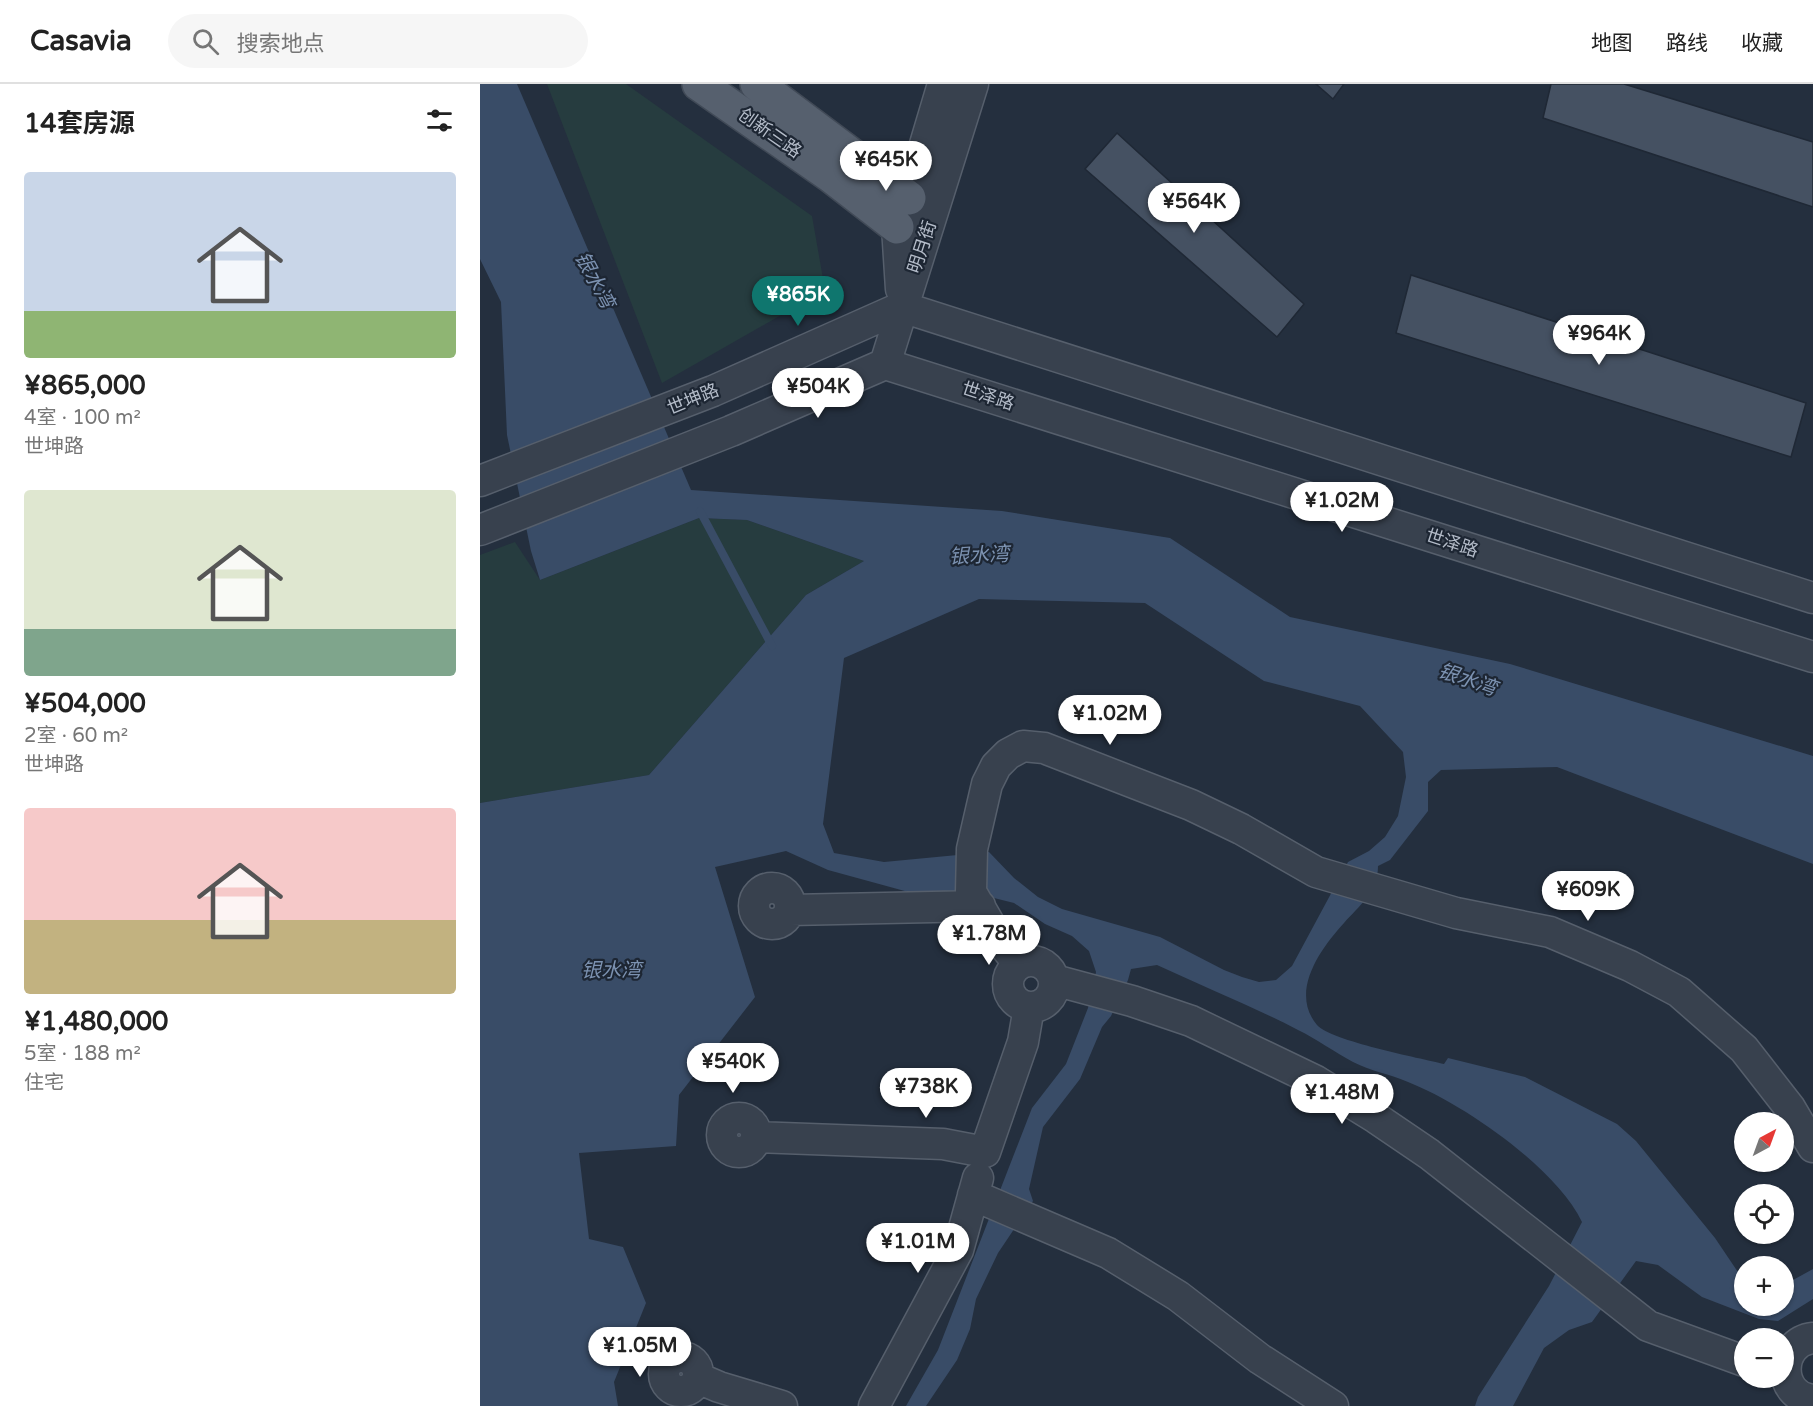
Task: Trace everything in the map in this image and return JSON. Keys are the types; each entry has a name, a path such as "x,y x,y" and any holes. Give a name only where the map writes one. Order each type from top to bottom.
{"main road":[{"name":"创新三路","path":"699,84 831,176 903,213"},
{"name":"创新三路","path":"757,84 903,213"}],"street":[{"name":"明月街","path":"902,307 903,213 943,84"},
{"name":"明月街","path":"885,364 973,84"},
{"name":"世坤路","path":"480,481 713,391 902,307"},
{"path":"902,307 1813,598"},
{"path":"480,530 731,431 885,364"},
{"name":"世泽路","path":"885,364 1813,657"},
{"path":"1019,964 997,937 976,899 972,849 987,784 996,766 1008,754 1023,746 1044,748 1191,805 1241,829 1316,872 1456,913 1550,932 1630,966 1679,992 1744,1049 1790,1108 1813,1147"},
{"path":"790,910 976,899"},
{"path":"1034,961 1041,963 1047,967 1054,980 1054,988 1047,1001 1040,1006 1029,1007 1018,1003 1009,991 1009,976 1019,964 1034,961"},
{"path":"1054,980 1132,1000 1212,1031 1316,1081 1429,1154 1648,1326 1734,1357"},
{"path":"874,1406 958,1250 980,1198 985,1152 1023,1041 1029,1007"},
{"path":"756,1137 943,1144 985,1152"},
{"path":"980,1198 1108,1253 1178,1296 1260,1359 1333,1406"},
{"path":"1794,1346 1800,1341 1813,1338"},
{"path":"698,1378 782,1406"}],"green space":[{"path":"547,84 626,84 812,216 825,290 662,383"},
{"path":"699,518 747,520 864,561 806,595 649,775 480,803 480,555 515,542 540,580"}],"water":[{"name":"银水湾","path":"480,84 517,84 691,490 1002,511 1170,538 1290,617 1510,664 1813,756 1813,864 1557,767 1441,770 1428,782 1428,811 1390,860 1378,866 1371,891 1326,945 1311,971 1307,985 1306,999 1309,1012 1317,1025 1325,1031 1357,1043 1444,1064 1448,1058 1525,1077 1617,1124 1636,1141 1715,1238 1734,1266 1734,1309 1702,1297 1658,1265 1636,1261 1592,1322 1569,1330 1544,1348 1513,1406 1475,1406 1478,1397 1549,1286 1582,1222 1569,1201 1552,1180 1506,1140 1455,1106 1408,1082 1360,1065 1281,1021 1157,965 1131,969 1111,1016 1102,1027 1080,1079 1043,1127 1029,1189 1033,1201 998,1253 976,1299 970,1329 957,1360 926,1406 906,1406 938,1350 1032,1108 1066,1064 1088,1008 1096,972 1089,951 1072,936 1045,924 1014,903 990,897 912,893 828,870 786,851 715,867 755,997 679,1095 676,1146 579,1153 589,1239 623,1247 646,1303 614,1382 618,1406 480,1406 480,803 649,775 806,595 864,561 747,520 699,518 540,580 531,551 507,435 501,302 480,259","holes":["979,599 1145,603 1264,681 1360,706 1403,752 1406,777 1398,816 1385,837 1369,851 1348,862 1292,966 1276,980 1259,982 1242,977 1160,937 1062,909 1038,897 1014,878 989,852 884,862 834,853 823,824 844,658"]},
{"name":"银水湾","path":"1813,1269 1813,1299 1794,1311 1794,1279"},
{"name":"银水湾","path":"1751,1316 1786,1316 1778,1321"}],"building":[{"path":"1316,84 1344,84 1333,99"},
{"path":"1551,84 1624,84 1813,142 1813,207 1543,118"},
{"path":"1117,133 1304,304 1277,337 1085,169"},
{"path":"1411,275 1806,403 1791,457 1396,333"}],"waterway":[{"name":"银水湾","path":"700,511 772,646"}]}
